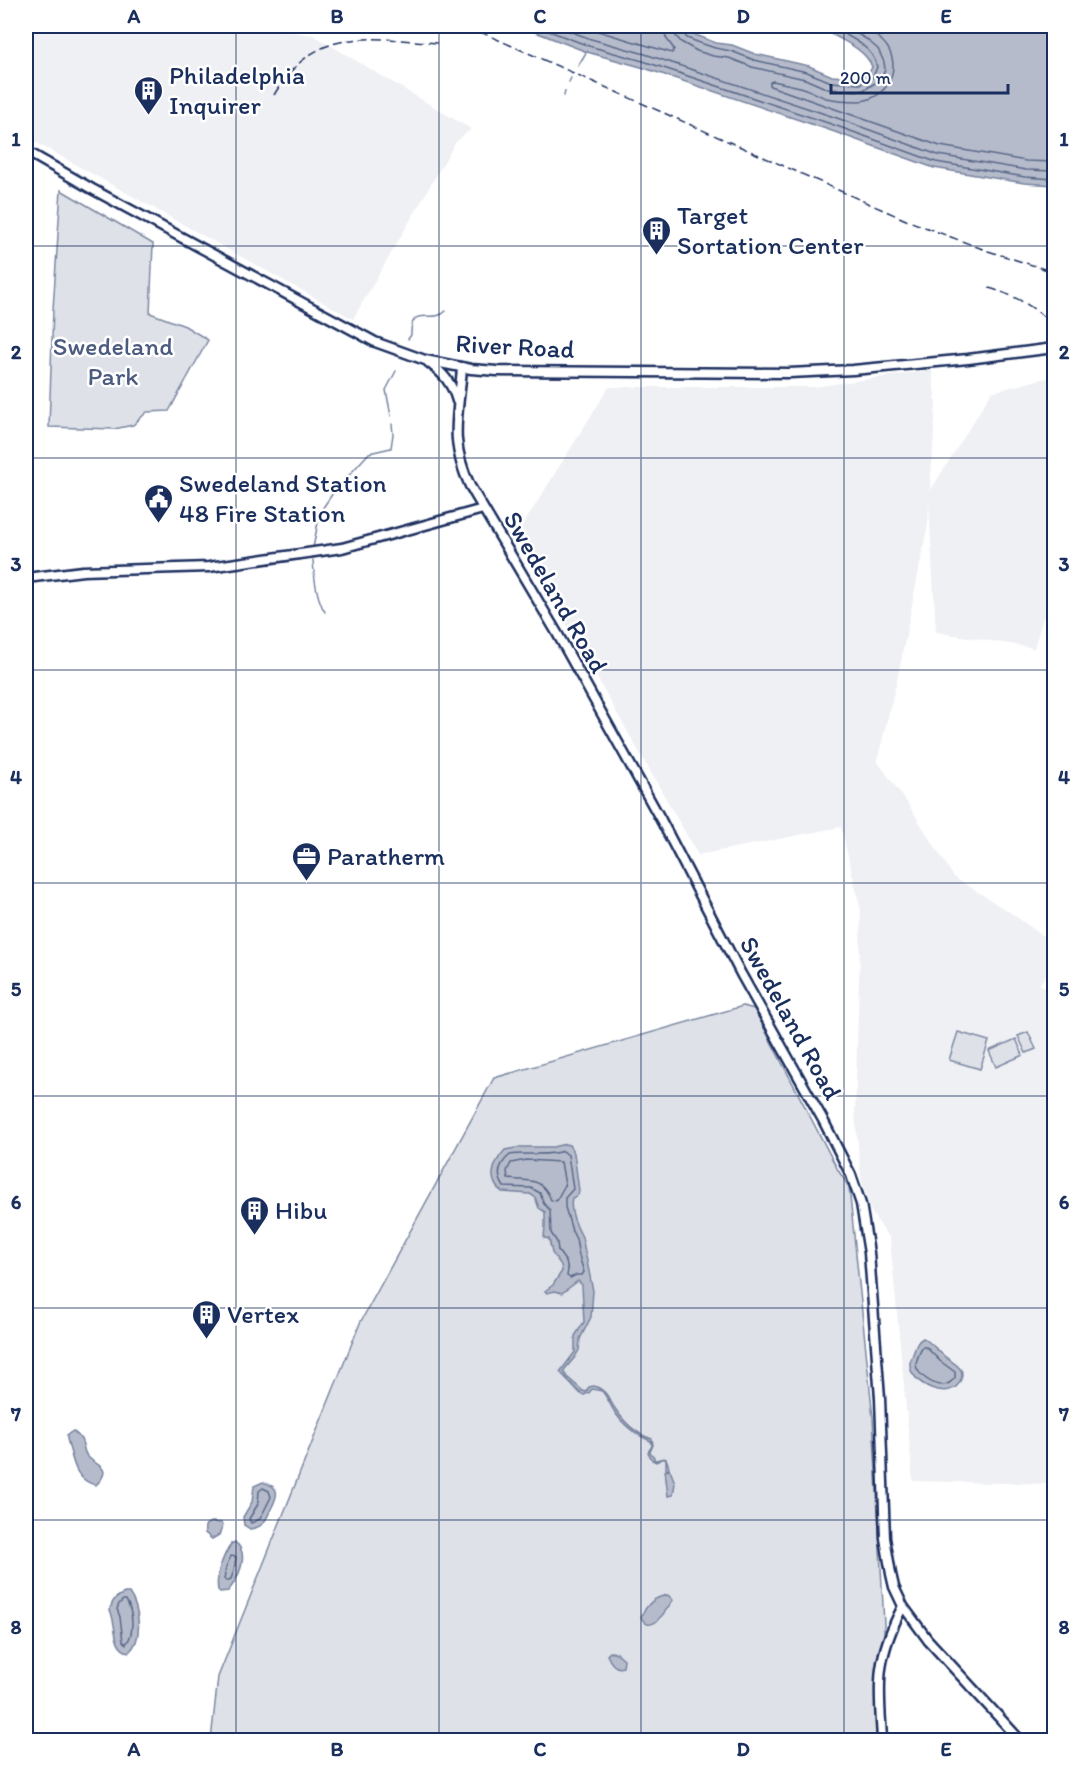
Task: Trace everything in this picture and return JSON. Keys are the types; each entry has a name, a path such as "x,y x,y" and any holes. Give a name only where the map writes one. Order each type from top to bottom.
{"main road":[{"name":"River Road","path":"26,150 101,194 351,331 387,348 425,360 497,371 789,373 853,370 1054,348"},
{"path":"425,360 447,378 458,404"},
{"name":"Swedeland Road","path":"462,367 456,431 460,460 470,486 557,633 661,820 741,974 823,1120 858,1191 869,1253 880,1398 885,1538 891,1574 903,1606 928,1640 1020,1740"},
{"path":"26,578 83,571 209,567 342,548 483,509"},
{"path":"882,1740 880,1688 882,1667 892,1630 903,1606"}],"shaded area":[{"path":"26,26 263,26 313,35 471,129 455,143 353,319 26,137"},
{"path":"932,370 936,404 930,491 992,392 1054,376 1054,581 1034,648 936,632 929,504 928,524 898,676 877,761 906,801 954,877 1011,913 1054,944 1054,961 1040,984 1054,995 1054,1484 913,1481 890,1239 871,1212 861,1179 855,1113 861,911 841,827 698,855 516,536 609,387 813,387"}],"green space":[{"name":"Swedeland Park","path":"61,190 153,244 150,313 185,326 208,340 169,411 147,412 133,425 114,429 49,427 53,309"},
{"path":"743,1006 754,1009 849,1187 873,1418 884,1624 884,1740 211,1740 218,1677 360,1323 494,1078"},
{"path":"958,1032 989,1041 980,1069 949,1060"},
{"path":"1028,1032 1036,1049 1026,1053 1018,1036"},
{"path":"1016,1039 1023,1055 996,1067 989,1051"}],"water":[{"path":"520,26 687,26 686,28 691,33 716,43 732,45 755,54 809,66 832,76 859,78 869,73 872,67 869,61 854,47 829,33 826,26 1031,26 1054,35 1054,185 1024,183 934,168 641,67 587,52"},
{"path":"569,1145 574,1153 579,1191 578,1195 572,1198 571,1208 582,1237 593,1291 591,1317 580,1339 579,1350 564,1372 583,1391 586,1392 589,1387 594,1386 604,1392 626,1422 641,1434 652,1439 653,1445 650,1452 654,1460 666,1459 656,1462 652,1460 648,1452 652,1446 651,1441 635,1433 621,1421 602,1391 592,1389 589,1393 581,1394 560,1372 575,1352 575,1336 584,1322 582,1285 578,1281 562,1293 545,1291 553,1285 562,1271 561,1265 552,1253 549,1239 544,1238 545,1212 539,1208 535,1197 530,1194 502,1192 494,1182 495,1165 505,1150"},
{"path":"923,1338 961,1370 961,1379 956,1386 949,1390 932,1388 923,1384 911,1371 910,1362 916,1345"},
{"path":"73,1431 81,1440 87,1456 104,1471 96,1485 83,1478 75,1467 67,1439 67,1435"},
{"path":"670,1470 675,1483 673,1495 668,1496 665,1471"},
{"path":"263,1482 275,1488 276,1498 264,1522 250,1529 244,1525 243,1517 252,1502 254,1486"},
{"path":"212,1522 223,1525 219,1535 212,1539 205,1533 205,1528 206,1524"},
{"path":"235,1542 242,1553 241,1566 236,1580 228,1591 220,1592 217,1584 220,1566 231,1544"},
{"path":"129,1593 132,1599 138,1623 137,1639 129,1652 124,1650 117,1641 110,1610 115,1599"},
{"path":"668,1595 673,1600 659,1619 654,1623 645,1623 641,1617 648,1605 659,1597"},
{"path":"610,1652 617,1653 624,1659 623,1667 611,1663 607,1655"}],"waterway":[{"path":"578,66 587,51"},
{"path":"569,82 571,78"},
{"path":"564,96 565,91"},
{"path":"408,339 414,320 418,317 441,315 446,311"},
{"path":"391,416 386,390 396,371"},
{"path":"313,548 320,512 333,493 369,453 391,448 392,424"},
{"path":"313,560 318,594 325,612"}],"railway":[{"path":"467,26 906,220 988,251 1054,272"},
{"path":"274,95 290,72 307,57 326,46 367,39 438,43"},
{"path":"989,288 1024,303 1040,313 1054,327"}],"place":[{"name":"Philadelphia Inquirer","path":"148,116"},
{"name":"Target Sortation Center","path":"656,256"},
{"name":"Swedeland Station 48 Fire Station","path":"158,524"},
{"name":"Paratherm","path":"306,882"},
{"name":"Hibu","path":"254,1236"},
{"name":"Vertex","path":"206,1340"}]}
